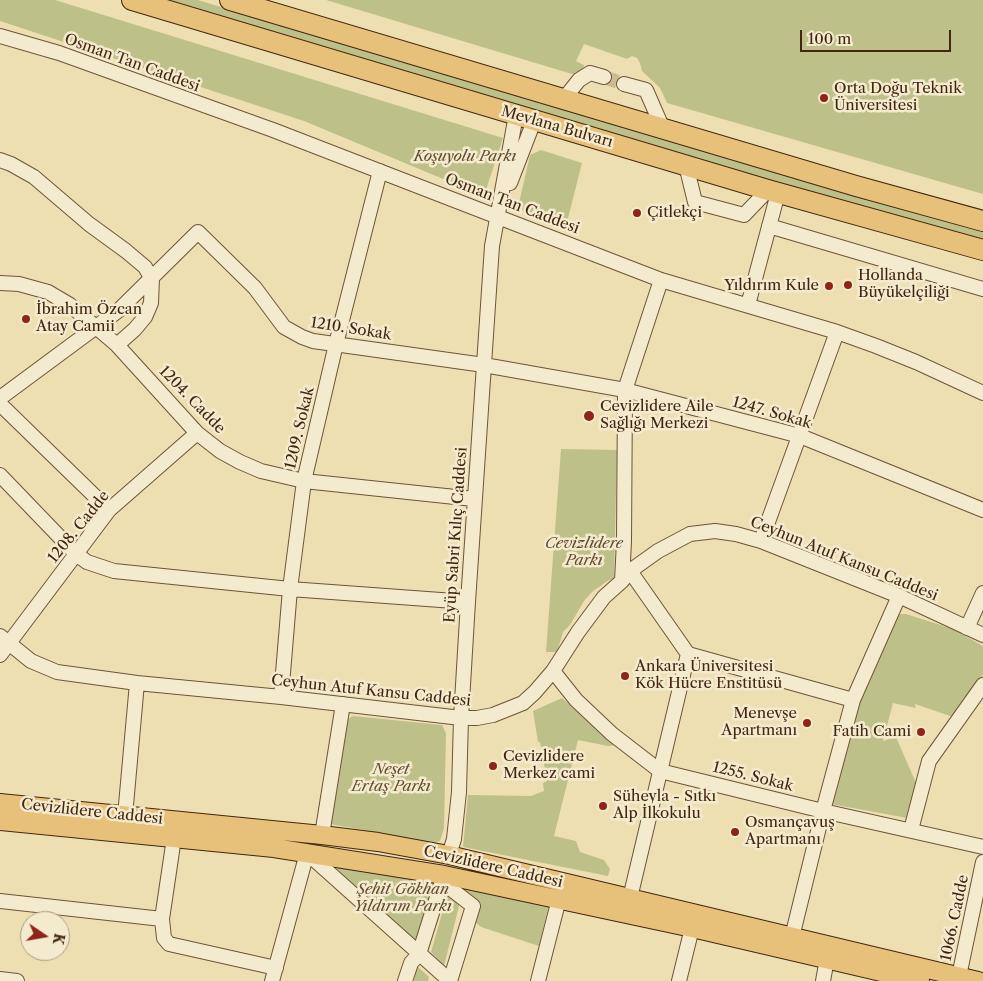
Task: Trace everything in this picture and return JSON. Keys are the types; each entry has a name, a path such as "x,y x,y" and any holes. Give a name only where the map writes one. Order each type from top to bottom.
{"highway":[{"name":"Mevlana Bulvarı","path":"132,0 773,192 983,250"},
{"name":"Mevlana Bulvarı","path":"230,0 563,100 983,221"}],"main road":[{"name":"Cevizlidere Caddesi","path":"0,803 322,835 378,842 450,855 958,978 978,981"},
{"name":"Cevizlidere Caddesi","path":"0,821 307,853 560,900 692,928 920,981"}],"street":[{"name":"Osman Tan Caddesi","path":"0,36 77,60 273,130 661,280 837,332 916,362 983,393"},
{"path":"563,100 579,80 590,73 604,77"},
{"path":"624,84 646,90 663,129"},
{"name":"Eyüp Sabri Kılıç Caddesi","path":"450,855 454,839 459,792 461,718 474,499 492,246 497,216 525,118"},
{"path":"0,160 34,177 95,229 136,259 152,279 151,303 145,317 118,345"},
{"path":"686,165 695,202 744,215 773,192"},
{"name":"1209. Sokak","path":"281,697 290,589 304,481 336,344 380,171"},
{"path":"748,305 769,226 773,192"},
{"path":"769,226 983,289"},
{"name":"1210. Sokak","path":"152,279 198,232 255,288 284,328 294,334 308,339 336,344 484,365"},
{"path":"0,398 97,326 152,279"},
{"path":"661,280 625,390 624,541 626,576 688,654 853,700"},
{"name":"1204. Cadde","path":"0,283 19,284 48,292 70,305 118,345 197,433 220,451 240,462 261,471 304,481 474,499"},
{"path":"760,541 837,332"},
{"name":"1247. Sokak","path":"484,365 625,390 800,436 983,510"},
{"path":"0,404 110,510"},
{"name":"1208. Cadde","path":"3,645 110,510 197,433"},
{"path":"0,475 76,554 87,562 114,571 290,589 468,602"},
{"name":"Ceyhun Atuf Kansu Caddesi","path":"3,645 31,661 57,672 137,683 281,697 461,718 477,718 493,715 523,703 553,671 578,632 604,597 626,576 658,551 690,534 715,531 736,534 760,541 899,596 983,635"},
{"path":"967,628 983,593"},
{"path":"792,937 853,700 899,596"},
{"path":"630,898 688,654"},
{"name":"1255. Sokak","path":"553,671 576,700 612,734 660,771 823,811 983,847"},
{"path":"124,816 137,683"},
{"path":"911,830 929,760 983,685"},
{"path":"322,835 343,704"},
{"path":"174,838 162,919 164,938 169,944 274,975 307,853 420,954 450,981 473,906 443,878 420,954 411,963 406,981"},
{"name":"1066. Cadde","path":"958,978 983,862"},
{"path":"538,981 560,900"},
{"path":"0,901 162,919"},
{"path":"679,981 692,928"},
{"path":"823,981 828,959"},
{"path":"0,979 17,981"}],"green space":[{"name":"Koşuyolu Parkı","path":"0,0 55,0 503,138 484,196 304,121 0,21"},
{"path":"163,0 198,0 456,78 983,231 983,241 837,201"},
{"name":"Orta Doğu Teknik Üniversitesi","path":"326,0 983,0 983,194 667,103 660,88 642,71 637,58 632,56 627,59 584,44 576,61 584,65 583,69 576,74 572,74"},
{"path":"541,150 582,163 565,230 524,213 519,203 530,155"},
{"name":"Cevizlidere Parkı","path":"561,449 617,450 614,578 592,592 584,601 570,625 563,632 557,652 546,652"},
{"path":"895,614 906,614 953,629 983,646 983,675 953,717 915,704 916,708 893,703 883,741 896,737 916,783 907,818 831,804 856,703"},
{"path":"562,698 616,745 608,746 578,740 554,836 576,841 580,852 604,860 610,869 608,876 463,847 468,795 531,796 544,791 543,783 547,781 533,711"},
{"name":"Neşet Ertaş Parkı","path":"353,716 442,725 446,733 444,828 440,841 434,843 330,824 345,721"},
{"name":"Şehit Gökhan Yıldırım Parkı","path":"331,863 435,882 416,942 411,941"},
{"path":"458,885 549,904 539,946 481,927 476,923"},
{"path":"447,896 450,896 459,906 444,966 431,952"},
{"path":"417,966 429,977 428,981 414,981"}],"tunnel":[{"path":"604,77 624,84"}],"place":[{"name":"Orta Doğu Teknik Üniversitesi","path":"824,98"},
{"name":"Çitlekçi","path":"637,213"},
{"name":"Hollanda Büyükelçiliği","path":"848,285"},
{"name":"Yıldırım Kule","path":"829,286"},
{"name":"İbrahim Özcan Atay Camii","path":"26,319"},
{"name":"Cevizlidere Aile Sağlığı Merkezi","path":"589,416"},
{"name":"Ankara Üniversitesi Kök Hücre Enstitüsü","path":"625,676"},
{"name":"Menevşe Apartmanı","path":"807,723"},
{"name":"Fatih Cami","path":"921,732"},
{"name":"Cevizlidere Merkez cami","path":"493,766"},
{"name":"Süheyla - Sıtkı Alp İlkokulu","path":"603,806"},
{"name":"Osmançavuş Apartmanı","path":"735,832"}]}
